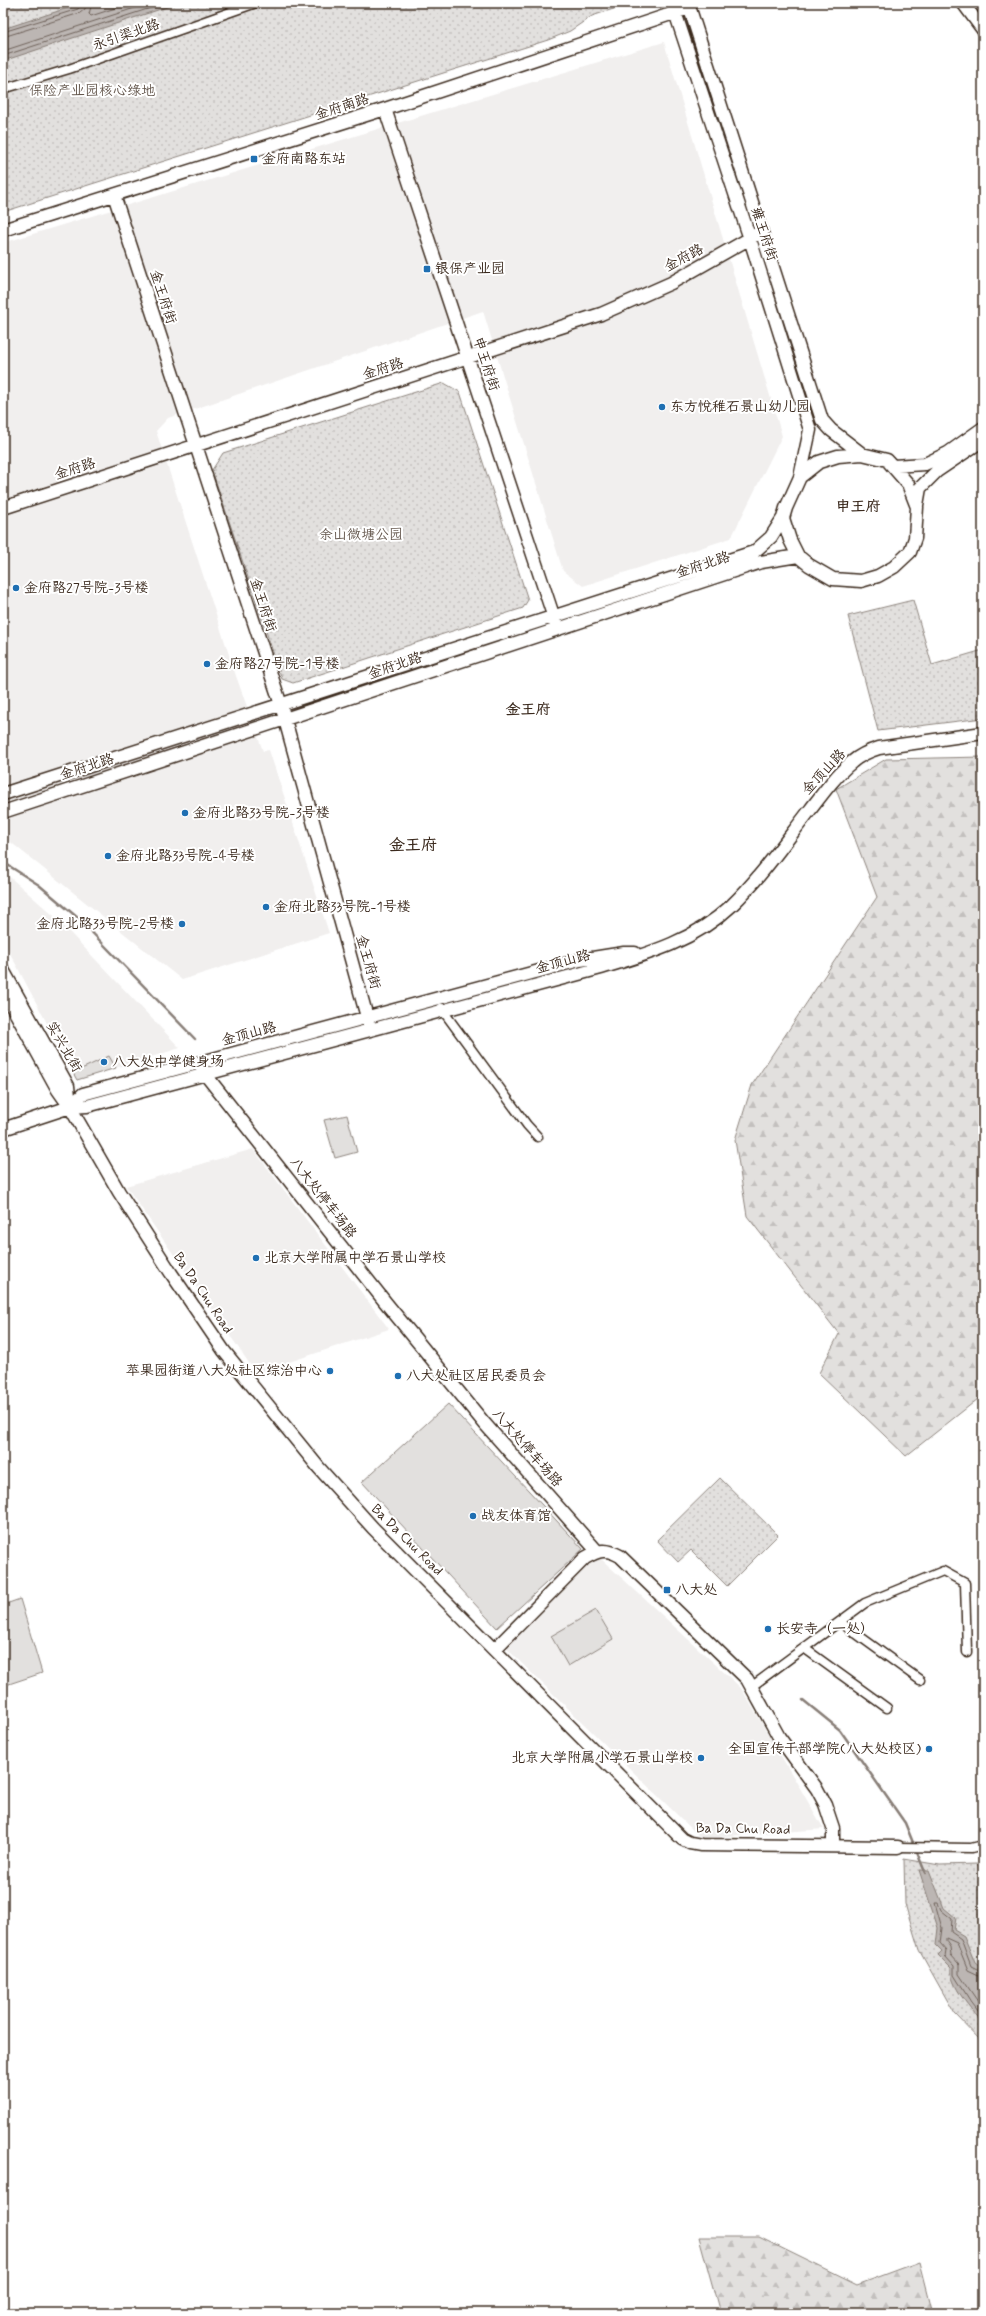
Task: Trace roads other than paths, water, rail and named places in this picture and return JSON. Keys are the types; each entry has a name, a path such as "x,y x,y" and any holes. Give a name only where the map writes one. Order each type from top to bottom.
{"street":[{"name":"永引渠北路","path":"3,89 69,69 256,3"},
{"path":"963,3 983,30"},
{"name":"金府南路","path":"3,230 385,109 673,8 688,5"},
{"name":"雍王府街","path":"688,5 822,420 831,430 862,454"},
{"name":"雍王府街","path":"673,8 750,239 810,430 800,477"},
{"name":"申王府街","path":"385,109 556,623"},
{"name":"金王府街","path":"114,195 281,705 369,1022"},
{"name":"金府路","path":"3,508 601,314 671,283 761,232"},
{"path":"893,466 925,464 948,453 983,428"},
{"path":"917,507 908,484 887,460 862,454 838,456 819,462 800,477 783,518 790,540 798,556 815,569 833,579 861,581 878,576 894,567 910,552 915,538 920,488 937,471 983,440"},
{"name":"金府北路","path":"3,812 284,718 754,552 771,537 783,518"},
{"name":"金府北路","path":"3,794 281,705 761,562 798,556"},
{"name":"金顶山路","path":"70,1107 84,1094 199,1062 648,954 676,944 694,934 730,907 757,878 828,787 852,761 864,753 888,746 983,733"},
{"name":"实兴北街","path":"3,970 68,1086 70,1107"},
{"name":"实兴北街","path":"3,990 58,1090 70,1107"},
{"path":"438,1004 527,1125 538,1137"},
{"name":"金顶山路","path":"70,1107 87,1106 205,1074 369,1022"},
{"name":"八大处停车场路","path":"199,1062 205,1074 470,1406 597,1551"},
{"path":"3,1129 70,1107"},
{"name":"Ba Da Chu Road","path":"70,1107 119,1192 171,1273 224,1351 319,1468 378,1533 495,1649 682,1839 690,1843 701,1845 833,1845 898,1847"},
{"path":"495,1649 586,1558 597,1551 609,1550 620,1556 747,1679 779,1737 817,1789 830,1818 833,1845"},
{"path":"751,1687 865,1603 943,1571 965,1583 968,1652"},
{"path":"840,1622 920,1680"},
{"path":"804,1648 887,1708"},
{"path":"898,1847 971,1848 983,1845"}],"water":[{"path":"83,3 179,3 3,61 3,29"},
{"path":"919,1870 929,1870 944,1908 956,1918 954,1930 964,1936 975,1963 983,1969 983,2023 957,1989 951,1975 951,1968 938,1955 942,1951 936,1945 938,1928"}],"waterway":[{"path":"3,862 39,885 78,918 195,1039"},
{"path":"803,1700 840,1730 905,1823 925,1872"}],"place":[{"name":"金府南路东站","path":"254,159"},
{"name":"银保产业园","path":"427,269"},
{"name":"东方悦稚石景山幼儿园","path":"662,407"},
{"name":"金府路27号院-3号楼","path":"16,588"},
{"name":"金府路27号院-1号楼","path":"207,664"},
{"name":"金府北路33号院-3号楼","path":"185,813"},
{"name":"金府北路33号院-4号楼","path":"108,856"},
{"name":"金府北路33号院-1号楼","path":"266,907"},
{"name":"金府北路33号院-2号楼","path":"182,924"},
{"name":"八大处中学健身场","path":"104,1062"},
{"name":"北京大学附属中学石景山学校","path":"256,1258"},
{"name":"苹果园街道八大处社区综治中心","path":"330,1371"},
{"name":"八大处社区居民委员会","path":"398,1376"},
{"name":"战友体育馆","path":"473,1516"},
{"name":"八大处","path":"667,1590"},
{"name":"长安寺（一处）","path":"768,1629"},
{"name":"全国宣传干部学院(八大处校区)","path":"929,1749"},
{"name":"北京大学附属小学石景山学校","path":"701,1758"}],"district":[{"name":"申王府","path":"858,507"},
{"name":"金王府","path":"528,710"},
{"name":"金王府","path":"413,845"}],"park label":[{"name":"保险产业园核心绿地","path":"92,91"},
{"name":"余山微塘公园","path":"361,535"}]}
